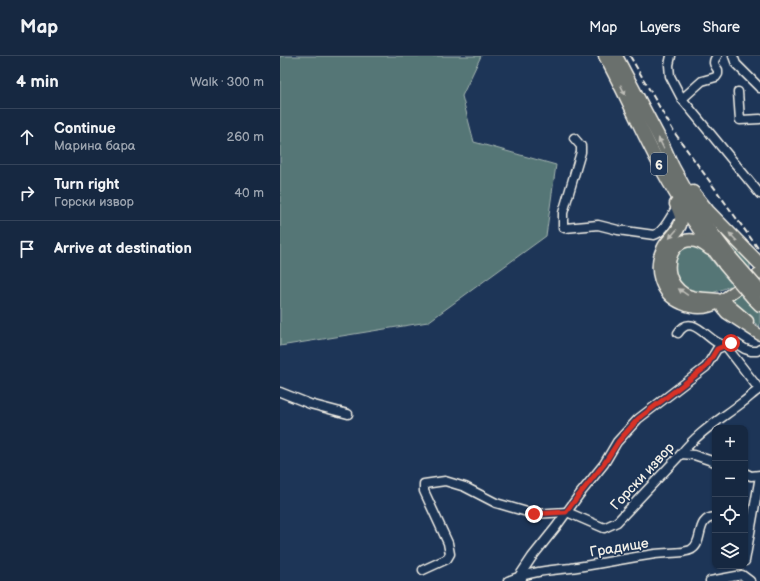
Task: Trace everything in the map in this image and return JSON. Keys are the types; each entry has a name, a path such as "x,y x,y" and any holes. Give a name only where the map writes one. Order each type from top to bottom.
{"highway":[{"name":"6","path":"604,56 657,161 690,218 729,262 758,298"},
{"name":"6","path":"616,56 663,146 672,167 701,218 729,262"},
{"path":"657,161 680,213 681,221 679,228 668,240 661,255 660,273 664,287 671,297 684,304 692,306 713,305 722,299"},
{"path":"672,167 708,211 760,264"},
{"path":"722,299 690,297 679,290 671,279 669,273 669,260 673,249 677,245 686,240 692,240 703,244 729,262"}],"main road":[{"path":"722,299 760,273"},
{"path":"722,299 760,330"},
{"path":"722,299 722,308 726,312 760,335"}],"street":[{"path":"671,56 669,65 670,76 682,98 760,194"},
{"path":"682,98 702,81 716,77 718,74 718,70 714,66 716,56"},
{"path":"732,56 736,64 760,88"},
{"path":"738,92 740,120 760,119"},
{"path":"574,138 581,146 581,152 563,213 563,227 598,225 618,230 658,234 661,232 677,207"},
{"path":"678,333 686,325 691,325 702,331 720,345 737,344 751,351 760,349"},
{"path":"725,345 759,389"},
{"path":"521,578 532,557 604,464 618,442 638,419 706,367 717,349 725,345"},
{"name":"Горски извор","path":"423,570 447,559 450,554 448,543 424,491 424,484 445,481 465,487 496,503 534,514 566,512 604,528 617,522 689,444 708,427 759,389"},
{"path":"280,392 310,404 348,414"},
{"path":"681,454 694,455 712,461"},
{"path":"748,474 760,476 748,546"},
{"path":"748,516 754,515"},
{"name":"Градище","path":"508,581 539,571 572,568 657,554 683,552 692,549 696,544 702,523 712,517"},
{"path":"742,575 743,569"},
{"path":"710,581 742,575 750,581"}],"green space":[{"path":"280,56 481,56 462,96 474,142 556,165 546,236 428,322 280,346"},
{"path":"705,212 750,263 750,271 735,256"},
{"path":"687,242 700,246 732,285 716,292 700,295 686,291 680,286 673,276 671,264 675,256"},
{"path":"737,291 760,313 760,327 730,303 729,297"}],"railway":[{"path":"630,56 674,132 760,251"}],"route":[{"path":"534,514 566,512 604,464 618,442 638,419 706,367 717,349 731,343"}]}
